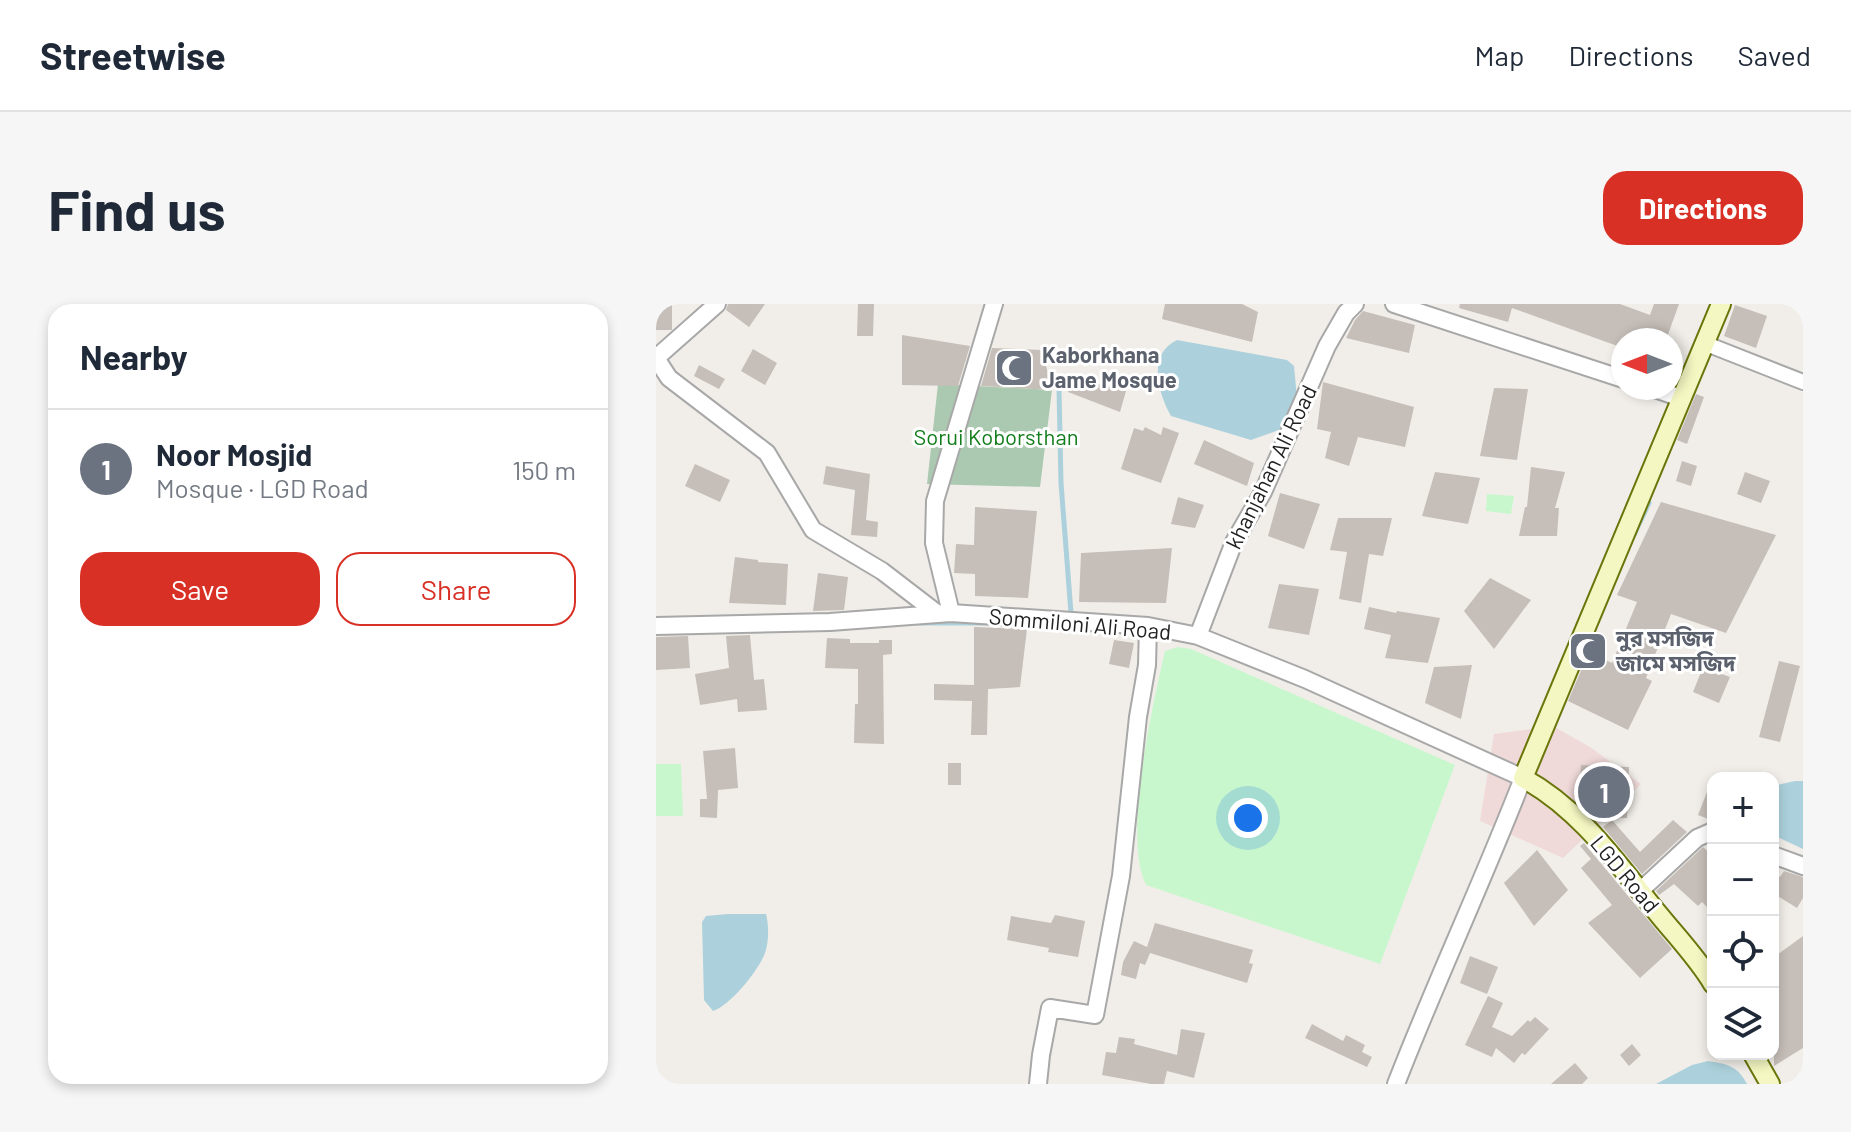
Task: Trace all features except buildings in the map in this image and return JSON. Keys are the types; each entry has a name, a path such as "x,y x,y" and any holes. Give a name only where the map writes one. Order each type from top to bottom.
{"main road":[{"path":"1683,393 1721,304"},
{"path":"1523,778 1680,400"},
{"name":"LGD Road","path":"1523,778 1566,806 1640,891 1707,976"},
{"path":"1756,1060 1770,1084"}],"street":[{"path":"717,304 656,358 669,378 767,453 813,530 882,571 945,614"},
{"path":"945,614 934,543 935,501 994,304"},
{"path":"1394,304 1611,375"},
{"name":"khanjahan Ali Road","path":"1198,636 1234,542 1263,492 1327,346 1353,305"},
{"path":"1704,343 1803,382"},
{"name":"Sommiloni Ali Road","path":"656,626 830,622 945,614 1148,626 1198,636 1305,679 1523,778"},
{"path":"1038,1084 1050,1008 1095,1015 1121,876 1138,717 1147,665 1148,626"},
{"path":"1396,1084 1523,778"},
{"path":"1640,891 1697,838 1707,834"},
{"path":"1779,857 1803,866"}],"shaded area":[{"path":"1553,726 1590,747 1641,784 1563,858 1480,821 1494,734"}],"green space":[{"name":"Sorui Koborsthan","path":"938,384 1052,390 1040,487 927,484"},
{"path":"1487,494 1514,496 1511,514 1486,511"},
{"path":"1178,647 1191,649 1455,765 1380,964 1146,885 1139,863 1137,836 1142,770 1165,651"},
{"path":"656,764 681,764 683,816 656,816"}],"water":[{"path":"1177,340 1287,360 1294,366 1297,398 1287,422 1279,430 1251,440 1171,416 1159,386 1158,364 1168,346"},
{"path":"1803,781 1803,849 1779,838 1779,785"},
{"path":"766,914 767,944 762,960 750,978 735,995 713,1011 704,1000 702,922 706,916"},
{"path":"1708,1061 1731,1067 1740,1073 1747,1084 1656,1084 1692,1065"}],"waterway":[{"path":"1059,390 1061,483 1071,613"},
{"path":"1634,535 1649,503"},
{"path":"917,623 991,623"}],"place":[{"name":"Kaborkhana Jame Mosque","path":"1014,368"},
{"name":"নুর মসজিদ জামে মসজিদ","path":"1588,651"},
{"name":"Noor Mosjid","path":"1604,792"}]}
